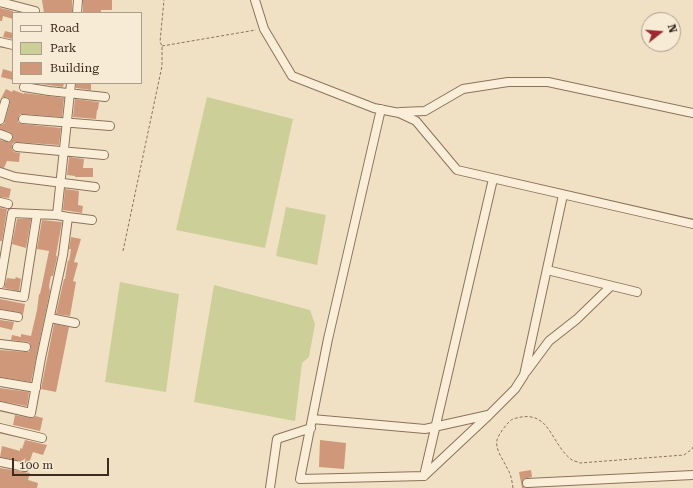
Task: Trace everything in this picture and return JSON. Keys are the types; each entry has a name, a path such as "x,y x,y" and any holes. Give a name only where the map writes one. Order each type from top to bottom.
{"street":[{"path":"77,12 78,0"},
{"path":"255,0 264,29 292,76 374,108 399,112 425,111 463,88 508,82 548,82 693,113"},
{"path":"2,2 35,11"},
{"path":"0,42 12,45"},
{"path":"57,215 70,84"},
{"path":"24,87 105,97"},
{"path":"0,120 6,103"},
{"path":"381,109 330,331 300,479 424,476 489,415 515,388 549,341 577,319 611,286"},
{"path":"399,112 416,121 457,170 693,224"},
{"path":"23,119 110,126"},
{"path":"17,147 104,155"},
{"path":"0,172 15,177 95,186"},
{"path":"424,476 493,179"},
{"path":"524,375 563,195"},
{"path":"0,284 12,213 57,215 92,220"},
{"path":"0,293 24,297 38,214"},
{"path":"0,406 32,413 63,255 68,217"},
{"path":"547,270 637,292"},
{"path":"0,314 18,318"},
{"path":"50,318 75,323"},
{"path":"0,344 26,347"},
{"path":"0,382 36,388"},
{"path":"270,488 277,439 312,424 425,428 489,415"},
{"path":"0,430 42,438"},
{"path":"0,462 25,467"},
{"path":"527,483 581,484 693,474"}],"path":[{"path":"123,251 162,66 162,46 160,42 164,0"},
{"path":"162,46 264,29"},
{"path":"513,488 512,479 508,468 498,450 497,439 510,419 518,417 529,416 540,420 549,429 572,460 580,463 684,455 692,449 693,446"}],"green space":[{"path":"207,97 293,119 265,248 176,230"},
{"path":"286,207 326,215 317,265 276,256"},
{"path":"120,282 179,294 166,392 105,382"},
{"path":"214,285 310,310 315,324 309,357 302,363 295,421 194,402"}],"building":[{"path":"42,0 72,0 72,12 44,12"},
{"path":"83,0 112,0 112,10 101,10 101,12 83,12"},
{"path":"0,8 13,11 12,19 3,16 2,21 0,21"},
{"path":"5,31 12,33 12,39 3,37"},
{"path":"3,69 12,72 12,80 1,77"},
{"path":"41,84 64,84 63,87"},
{"path":"76,84 91,84 91,90 76,88"},
{"path":"6,89 12,92 13,90 24,94 64,98 62,117 20,114 18,118 18,122 22,124 61,128 59,145 15,142 12,144 12,149 14,152 20,153 19,162 7,161 4,168 0,167 0,140 9,142 13,139 10,132 0,129 0,125 4,124 10,103 10,100 7,97 3,97 0,100"},
{"path":"75,99 99,102 96,119 73,117"},
{"path":"69,157 84,159 83,168 93,168 93,177 75,177 67,175"},
{"path":"0,186 11,189 9,198 0,197"},
{"path":"65,189 79,191 78,205 83,206 82,213 63,210"},
{"path":"0,208 7,209 2,241 0,241"},
{"path":"17,219 31,219 26,248 12,244"},
{"path":"42,220 62,222 56,255 57,257 53,276 51,276 49,286 50,291 31,382 0,377 0,350 29,352 31,348 29,342 11,340 12,335 21,337 21,334 31,336 49,251 37,249"},
{"path":"71,237 81,239 74,262 78,263 73,281 76,282 70,316 56,314 68,260 69,261"},
{"path":"16,277 21,279 19,291 4,288 7,278 15,279"},
{"path":"0,299 25,304 23,315 19,312 0,309"},
{"path":"0,320 14,322 12,330 0,327"},
{"path":"54,324 69,327 56,392 41,389"},
{"path":"0,388 29,392 27,406 0,401"},
{"path":"15,415 30,418 35,416 43,418 40,431 13,425"},
{"path":"25,440 47,445 43,455 33,452 29,463 0,457 2,446 20,451 20,448 22,449"},
{"path":"320,440 346,443 344,469 319,467"},
{"path":"0,468 30,473 28,480 38,483 37,488 0,488"},
{"path":"531,470 532,477 524,479 522,484 525,488 522,488 519,472"}]}
